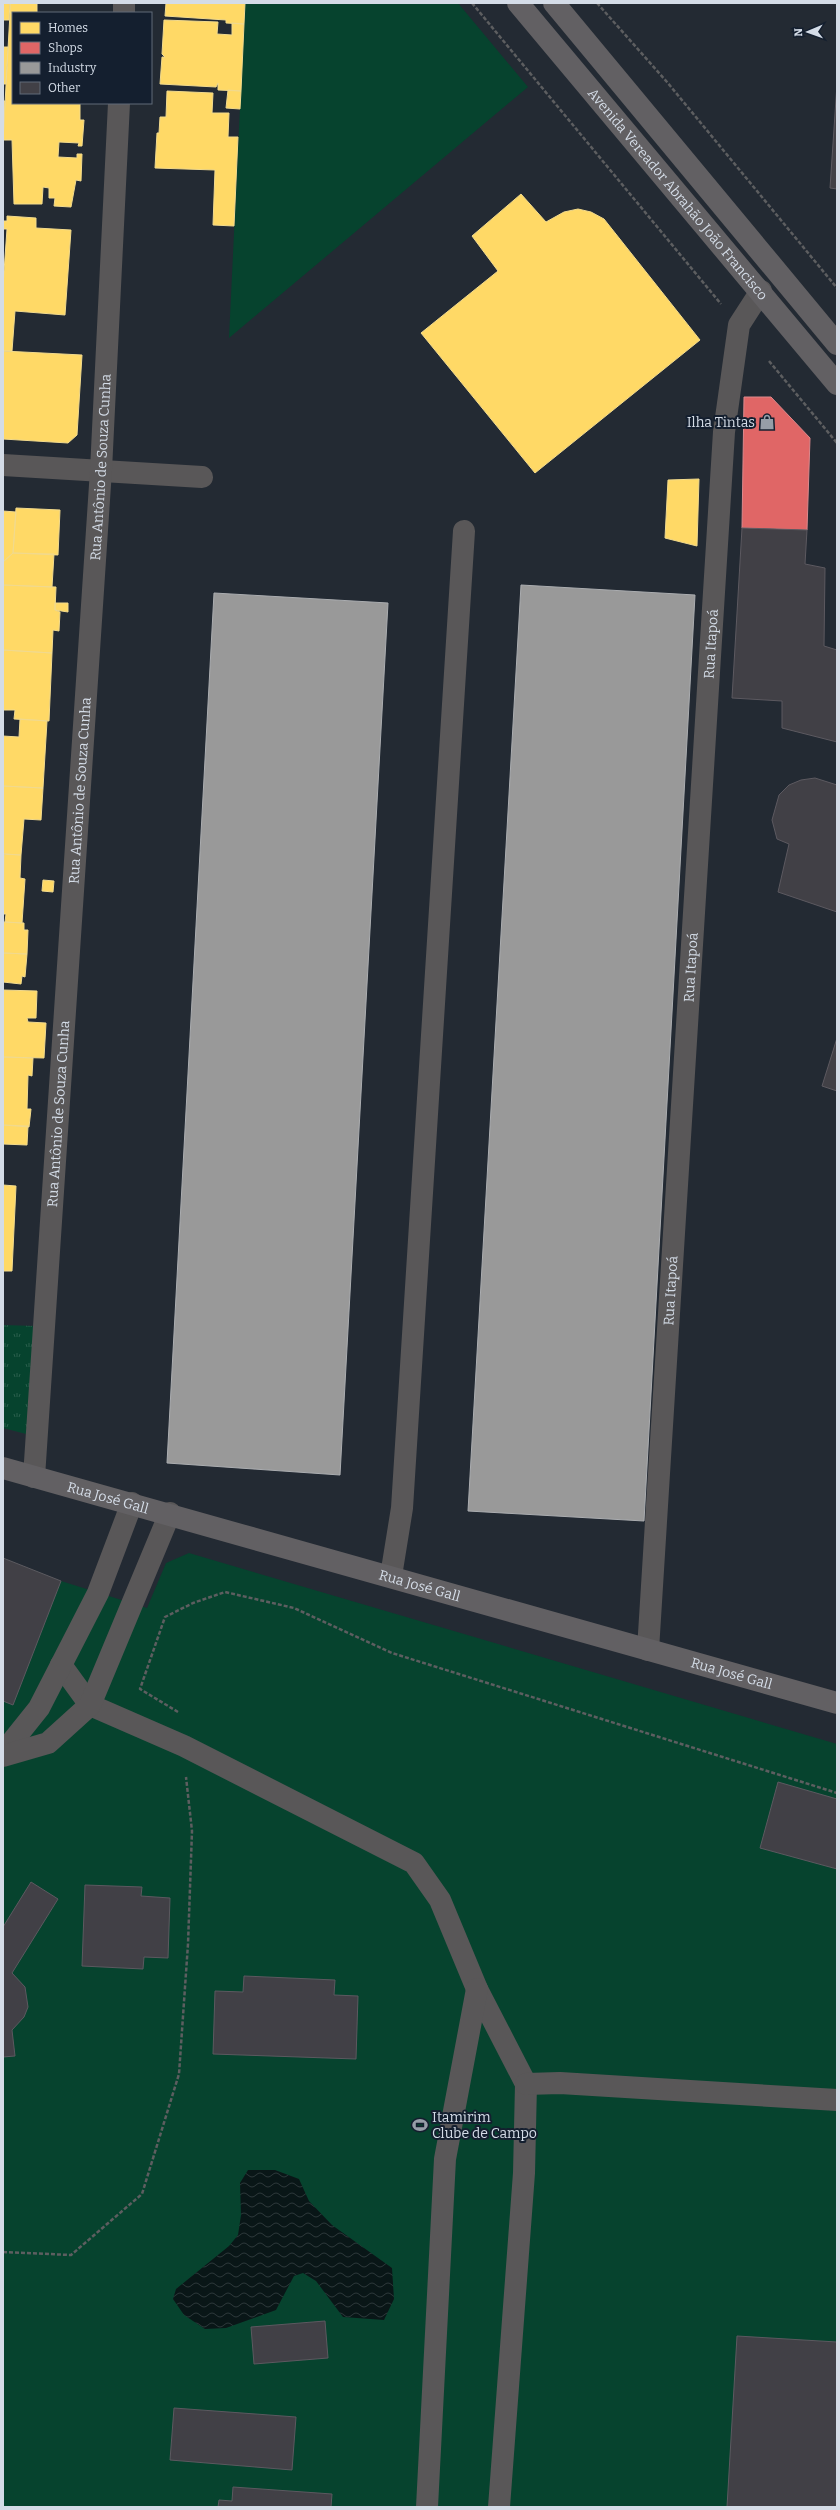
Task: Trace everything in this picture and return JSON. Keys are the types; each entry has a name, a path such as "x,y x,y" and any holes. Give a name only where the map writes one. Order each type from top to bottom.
{"main road":[{"name":"Avenida Vereador Abrahão João Francisco","path":"518,3 761,291 837,384"},
{"name":"Avenida Vereador Abrahão João Francisco","path":"554,3 837,344"},
{"name":"Rua José Gall","path":"3,1468 170,1513 837,1703"}],"street":[{"name":"Rua Antônio de Souza Cunha","path":"34,1477 101,470 119,104"},
{"name":"Rua Itapoá","path":"648,1650 724,432 739,326 761,291"},
{"path":"3,465 202,477"},
{"path":"391,1576 402,1508 464,532"},
{"path":"3,1754 39,1708 98,1593 132,1503"},
{"path":"3,1754 48,1743 90,1705 170,1513"},
{"path":"61,1665 90,1705 184,1746 414,1863 440,1900 477,1989 526,2084 524,2173 499,2507"},
{"path":"427,2507 445,2159 477,1989"},
{"path":"526,2084 560,2083 837,2100"}],"path":[{"path":"472,3 739,326"},
{"path":"597,3 667,82 837,288"},
{"path":"769,361 837,443"},
{"path":"3,2252 71,2255 142,2194 179,2074 188,1944 192,1831 184,1746 186,1717 140,1689 165,1617 193,1602 225,1592 294,1608 392,1653 837,1793"}],"green space":[{"path":"245,3 458,3 528,87 229,338"},
{"path":"3,1325 36,1326 30,1435 3,1428"},
{"name":"Itamirim Clube de Campo","path":"189,1553 837,1744 837,2507 3,2507 3,1558 61,1581 147,1608 166,1563"}],"water":[{"path":"248,2170 275,2170 299,2179 309,2201 332,2225 392,2268 394,2299 384,2320 343,2317 316,2281 303,2273 294,2276 276,2310 226,2328 205,2329 184,2315 173,2299 176,2289 229,2246 238,2235 241,2215 240,2183"}],"building: Homes":[{"path":"3,3 10,3 9,20 3,20"},
{"path":"10,3 37,3 37,12 10,13"},
{"path":"166,3 245,3 244,24 226,23 226,20 165,16"},
{"path":"10,13 12,13 12,104 80,104 80,120 84,120 82,146 78,146 79,143 59,142 58,157 77,158 77,154 82,154 81,181 76,180 71,207 54,206 55,198 49,198 49,188 43,187 42,204 14,204 12,140 3,140"},
{"path":"164,20 218,22 217,34 232,35 232,23 244,24 241,91 218,90 218,83 216,87 160,84 162,57 165,57 162,54"},
{"path":"3,47 8,47 6,84 3,84"},
{"path":"228,90 241,91 240,109 226,108"},
{"path":"167,91 213,93 212,113 229,113 228,137 238,137 234,226 213,225 215,170 155,168 157,133 159,133 160,117 166,117"},
{"path":"3,101 5,101 3,144"},
{"path":"521,194 546,222 564,212 578,209 591,212 604,219 700,340 535,473 421,333 498,271 472,236"},
{"path":"7,216 36,218 36,228 71,230 65,315 15,311 12,351 3,351 3,286 7,229 3,229 3,221 7,221"},
{"path":"3,351 82,355 77,435 68,443 3,439"},
{"path":"699,479 697,546 665,538 668,480"},
{"path":"16,508 60,510 58,555 13,553"},
{"path":"3,511 16,512 13,553 3,562"},
{"path":"13,553 54,554 52,587 3,585 3,562"},
{"path":"3,585 56,587 55,610 60,612 59,631 53,630 52,653 3,650"},
{"path":"55,603 68,603 68,612 55,610"},
{"path":"3,650 52,653 49,721 14,719 15,710 3,710"},
{"path":"20,719 47,721 43,788 3,786 3,736 19,737"},
{"path":"3,786 43,788 41,820 24,819 21,855 3,854"},
{"path":"4,854 21,855 20,878 25,879 22,923 5,922 6,914 3,914"},
{"path":"43,880 54,881 53,892 42,891"},
{"path":"3,922 24,923 24,930 28,930 27,954 3,953"},
{"path":"3,953 27,954 25,977 22,976 21,984 3,982"},
{"path":"3,990 37,991 36,1018 27,1018 28,1022 46,1023 44,1058 3,1057"},
{"path":"3,1057 33,1058 32,1076 28,1075 27,1109 31,1109 29,1127 3,1125"},
{"path":"3,1125 28,1126 27,1145 3,1144"},
{"path":"3,1185 16,1186 12,1271 3,1271"}],"building: Shops":[{"path":"744,397 771,397 810,438 807,530 742,528"}],"building: Industry":[{"path":"521,585 695,595 644,1521 468,1511"},
{"path":"214,593 388,603 340,1475 167,1463"}],"building: Other":[{"path":"837,84 837,189 830,188"},
{"path":"742,528 807,530 805,564 825,568 824,646 837,650 837,742 782,728 782,701 732,698"},
{"path":"815,778 837,785 837,912 778,892 789,844 777,839 772,820 779,795 789,785 801,780"},
{"path":"837,1038 837,1091 822,1086"},
{"path":"3,1558 61,1581 13,1705 3,1701"},
{"path":"778,1782 837,1799 837,1869 760,1848"},
{"path":"31,1882 58,1899 12,1973 25,1987 28,2007 24,2017 12,2030 15,2056 3,2057 3,1927"},
{"path":"85,1885 142,1887 141,1896 170,1898 168,1958 144,1957 143,1969 82,1966"},
{"path":"244,1976 335,1980 334,1995 358,1996 356,2059 213,2054 215,1991 243,1992"},
{"path":"325,2321 328,2358 254,2364 251,2327"},
{"path":"737,2336 837,2342 837,2507 727,2507"},
{"path":"174,2408 296,2417 292,2470 170,2460"},
{"path":"233,2487 332,2494 331,2507 218,2507 219,2500 232,2501"}],"place":[{"name":"Ilha Tintas","path":"767,422"},
{"name":"Itamirim Clube de Campo","path":"420,2125"}]}
